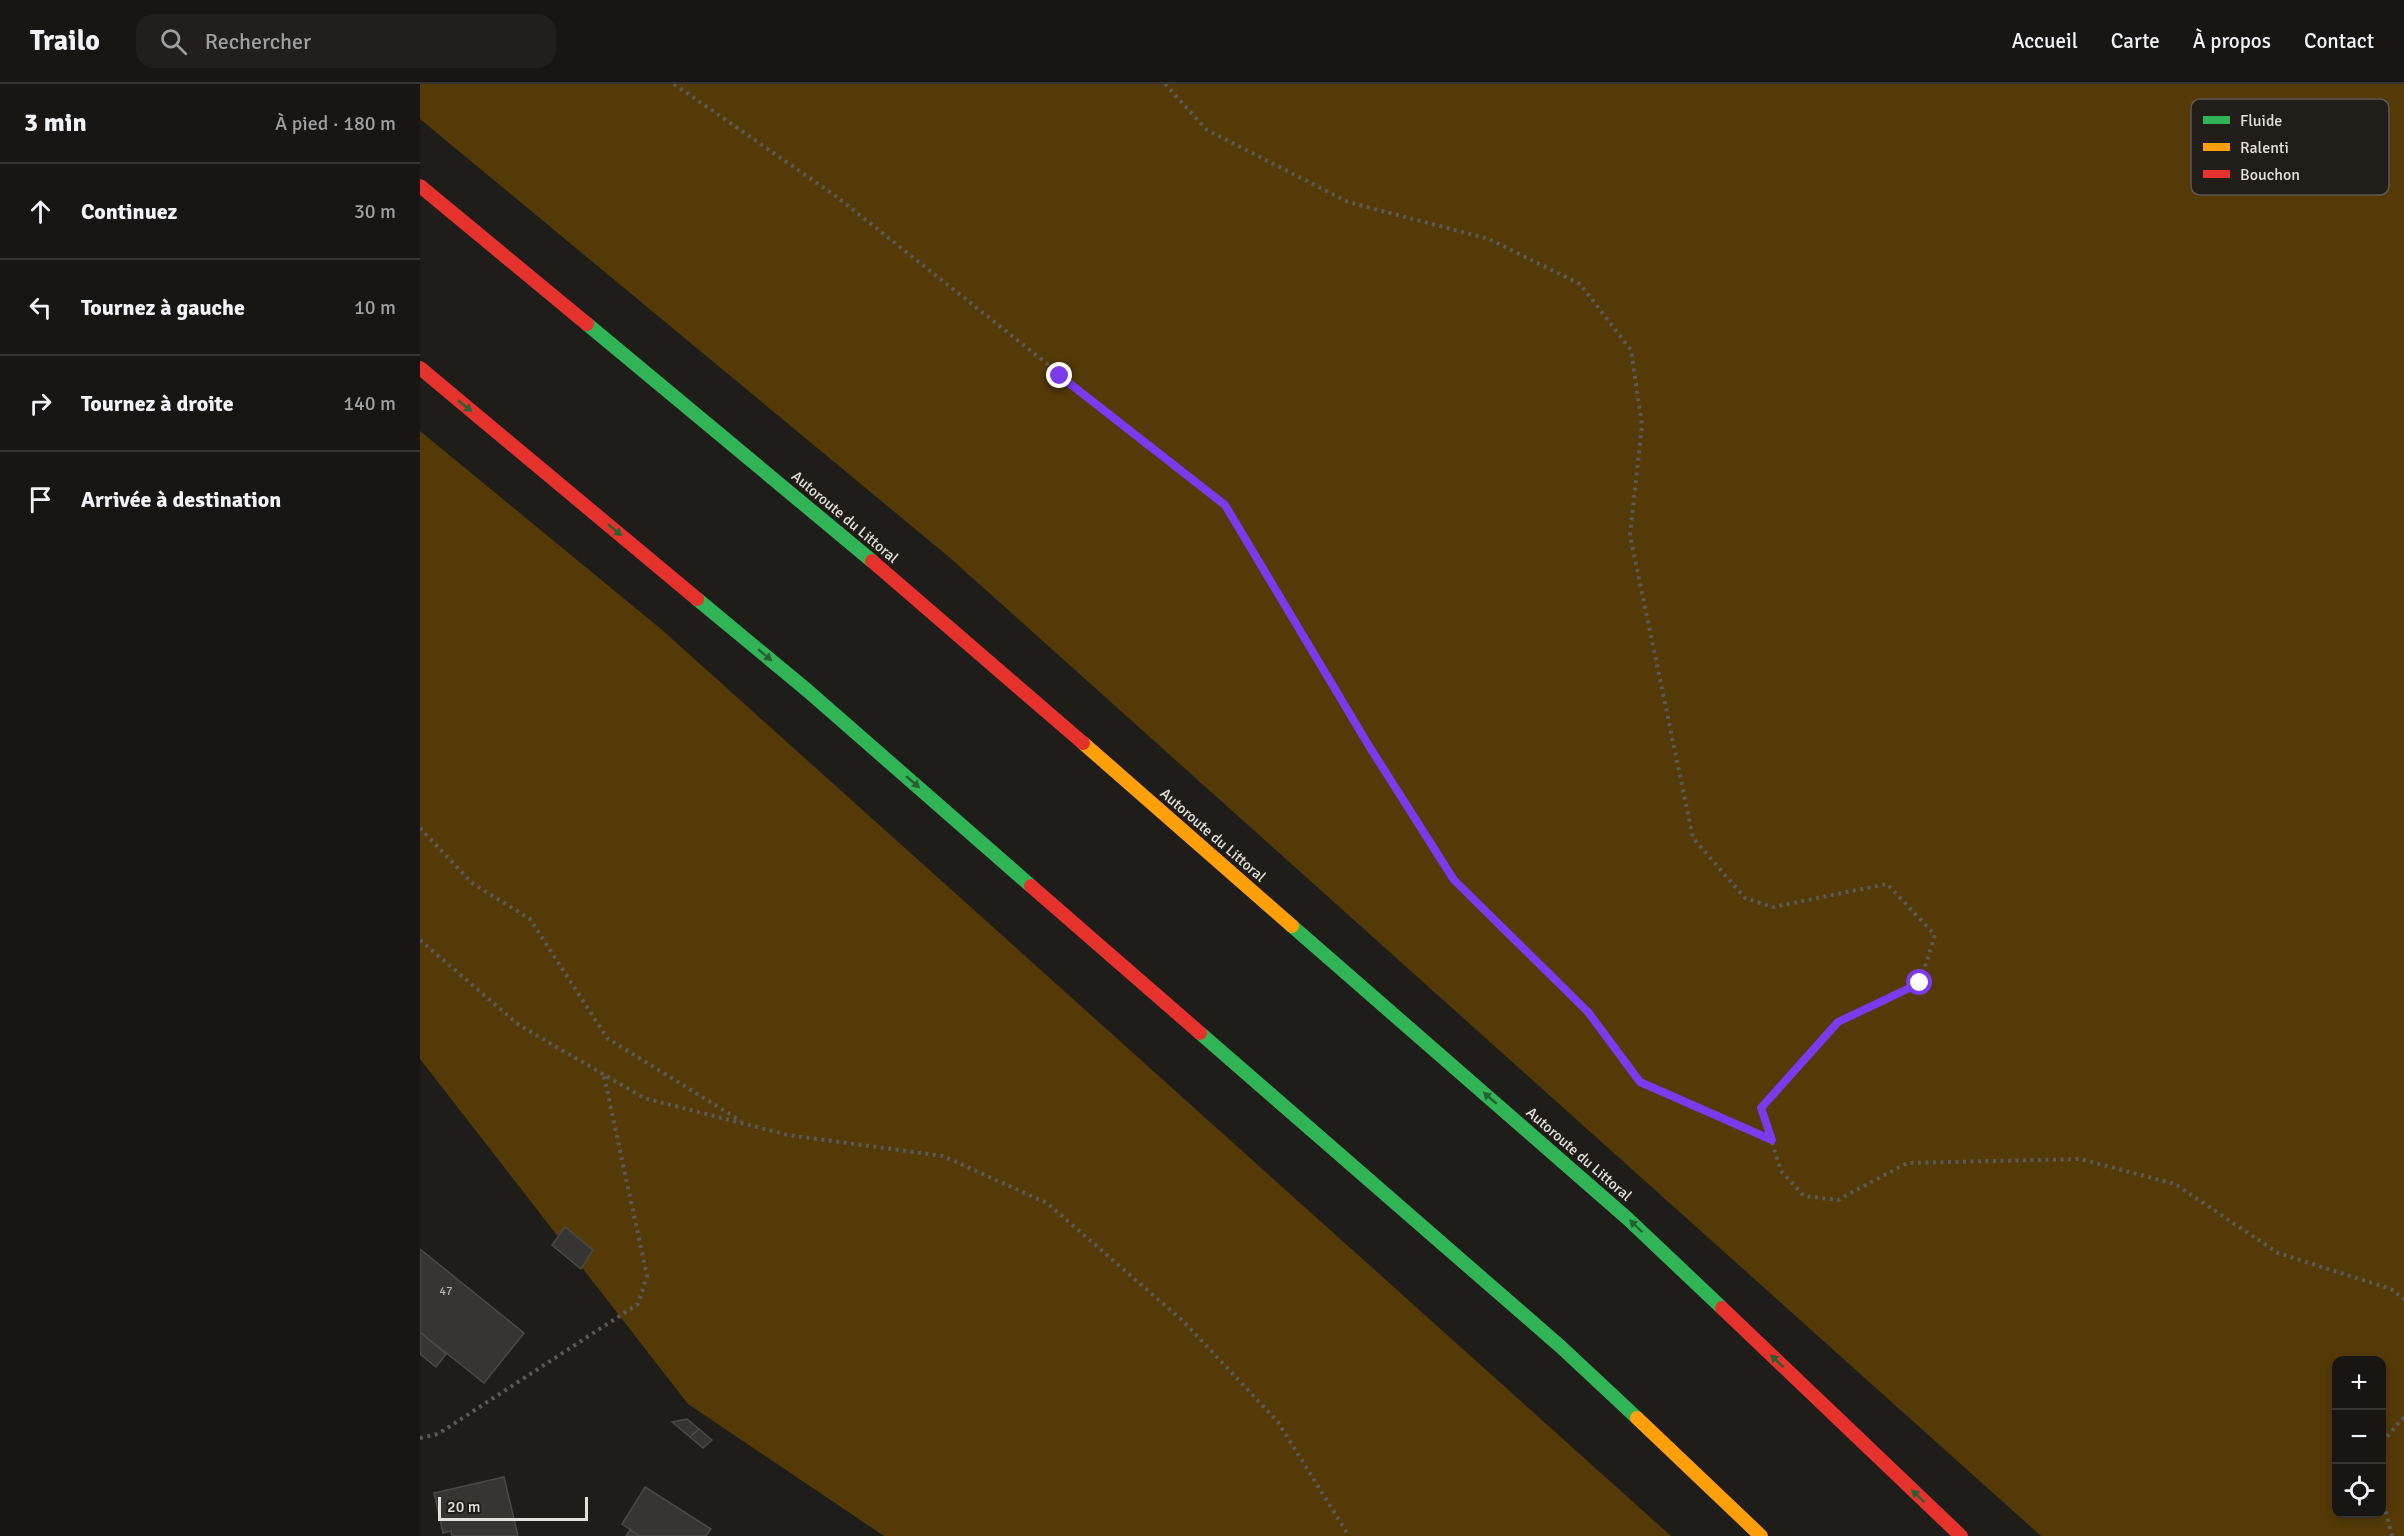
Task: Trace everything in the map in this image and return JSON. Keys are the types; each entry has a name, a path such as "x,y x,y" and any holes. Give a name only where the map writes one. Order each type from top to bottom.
{"highway":[{"name":"Autoroute du Littoral","path":"420,186 906,590 1628,1219 1961,1536"},
{"path":"420,368 835,714 1561,1347 1761,1536"}],"path":[{"path":"674,84 837,197 1225,505 1369,746 1454,880 1588,1012 1640,1082 1772,1140"},
{"path":"1165,84 1207,130 1348,202 1489,239 1580,284 1631,350 1642,424 1630,535 1693,838 1745,898 1773,908 1887,884 1935,935 1920,983 1838,1022 1761,1108 1781,1171 1804,1196 1838,1200 1907,1163 2080,1159 2175,1184 2278,1253 2391,1289 2404,1299"},
{"path":"420,828 472,883 530,919 607,1038 746,1124"},
{"path":"420,940 519,1025 644,1098 788,1135 943,1156 1047,1203 1184,1321 1278,1422 1349,1536"},
{"path":"420,1438 438,1434 638,1304 647,1276 604,1075"},
{"path":"2386,1437 2404,1417"},
{"path":"2386,1513 2392,1536"}],"shaded area":[{"path":"420,84 2404,84 2404,1536 2041,1536 949,557 420,119"},
{"path":"420,431 661,629 1671,1536 884,1536 688,1404 420,1059"}],"building":[{"path":"565,1227 593,1250 581,1269 552,1245"},
{"path":"420,1249 524,1333 484,1383 420,1332"},
{"path":"420,1332 446,1354 436,1367 420,1354"},
{"path":"687,1419 699,1429 690,1437 672,1422"},
{"path":"699,1429 712,1440 703,1448 690,1437"},
{"path":"504,1477 518,1536 452,1536 451,1531 443,1533 434,1493"},
{"path":"645,1487 711,1529 706,1536 640,1536 622,1524"},
{"path":"630,1530 640,1536 626,1536"}],"traffic: fast":[{"path":"587,324 872,561"},
{"path":"697,599 808,691 1031,886"},
{"path":"1292,926 1628,1219 1722,1308"},
{"path":"1200,1033 1561,1347 1637,1418"}],"traffic: slow":[{"path":"1083,743 1292,926"},
{"path":"1637,1418 1761,1536"}],"traffic: jam":[{"path":"420,186 587,324"},
{"path":"420,368 697,599"},
{"path":"872,561 1083,743"},
{"path":"1031,886 1200,1033"},
{"path":"1722,1308 1961,1536"}],"route":[{"path":"1060,376 1225,505 1369,746 1454,880 1588,1012 1640,1082 1772,1140 1761,1108 1838,1022 1920,983"}]}
